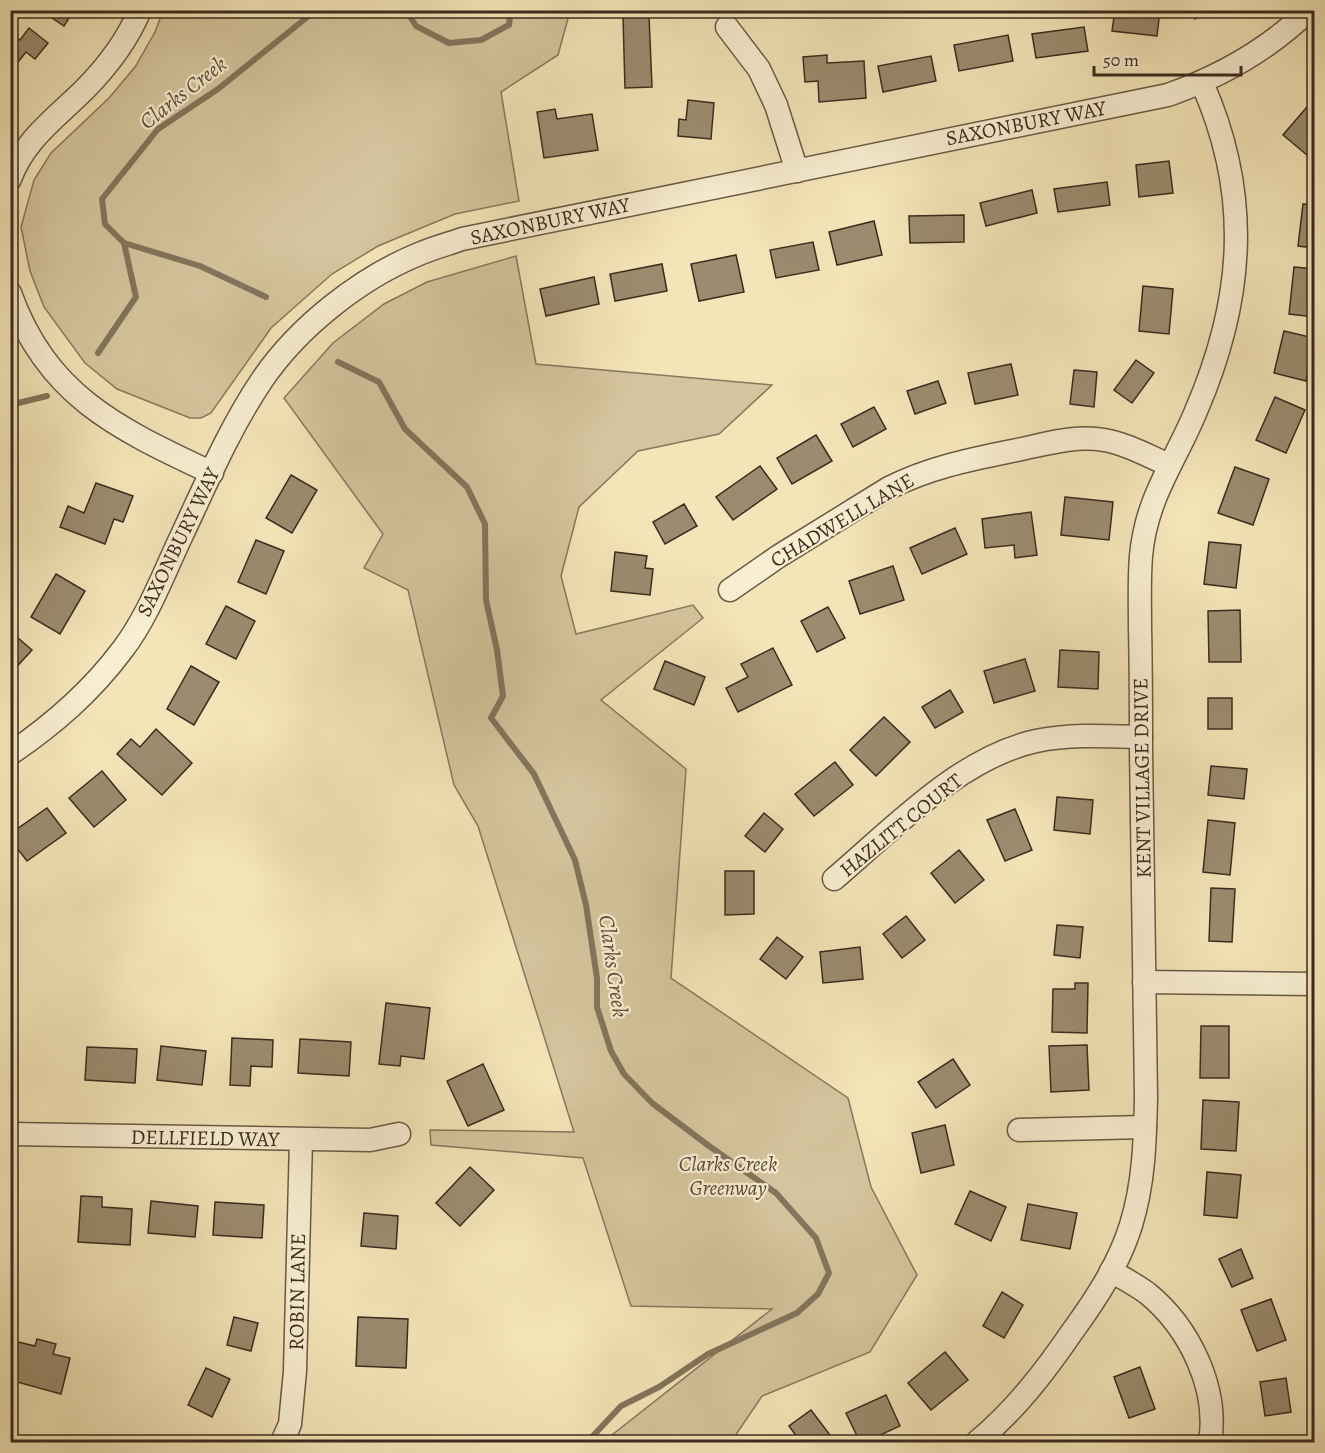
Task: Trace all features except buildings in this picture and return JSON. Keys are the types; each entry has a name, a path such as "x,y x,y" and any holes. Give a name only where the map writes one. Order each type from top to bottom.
{"street":[{"path":"10,179 21,156 36,135 85,90 108,64 118,51 140,10"},
{"name":"SAXONBURY WAY","path":"10,754 49,727 83,697 124,648 144,614 238,418 276,361 329,309 388,269 419,254 462,239 1168,95 1202,83 1260,51 1309,10"},
{"path":"727,27 759,69 768,87 783,123 796,171"},
{"name":"KENT VILLAGE DRIVE","path":"977,1443 1022,1400 1092,1304 1111,1271 1131,1224 1140,1186 1145,1126 1141,553 1153,499 1196,412 1217,357 1230,307 1236,256 1237,220 1232,178 1222,137 1202,83"},
{"path":"10,293 26,331 44,360 75,395 118,426 212,473"},
{"name":"CHADWELL LANE","path":"730,591 779,556 889,488 918,474 947,465 1064,440 1090,439 1119,444 1169,465"},
{"name":"HAZLITT COURT","path":"834,879 935,792 972,767 1000,753 1035,742 1071,736 1141,737"},
{"path":"1144,982 1314,984"},
{"path":"1019,1130 1145,1126"},
{"name":"DELLFIELD WAY","path":"10,1134 301,1140 370,1140 399,1134"},
{"name":"ROBIN LANE","path":"282,1443 290,1424 295,1371 301,1140"},
{"path":"1111,1271 1148,1294 1169,1314 1186,1337 1204,1377 1210,1407 1210,1443"}],"green space":[{"path":"243,10 570,11 558,55 501,92 519,201 455,214 378,246 332,274 271,328 211,413 201,418 190,418 117,389 85,363 44,307 30,271 21,227 34,180 51,153 109,98 135,67 155,32 163,11 217,11 235,17"},
{"name":"Clarks Creek Greenway","path":"516,256 536,364 772,385 719,434 638,451 579,507 561,576 576,634 693,605 703,618 601,700 686,769 671,978 848,1098 871,1187 917,1275 870,1352 762,1396 731,1442 603,1442 772,1309 631,1306 583,1158 431,1145 430,1130 574,1132 478,826 454,785 408,590 364,568 383,534 284,398 333,343 384,304 427,282"}],"waterway":[{"name":"Clarks Creek","path":"266,297 200,266 124,243 105,224 102,199 158,129 218,89 316,10"},
{"name":"Clarks Creek","path":"406,10 416,26 449,43 481,40 509,25 511,10"},
{"path":"98,353 136,297 124,243"},
{"name":"Clarks Creek","path":"338,362 379,382 405,429 467,487 485,524 486,600 497,650 503,696 491,718 534,774 575,860 586,905 597,978 597,1007 611,1051 624,1074 652,1103 776,1193 816,1238 829,1273 818,1294 797,1313 708,1354 659,1387 621,1406 591,1438 590,1442"},
{"path":"10,405 47,396"}]}
